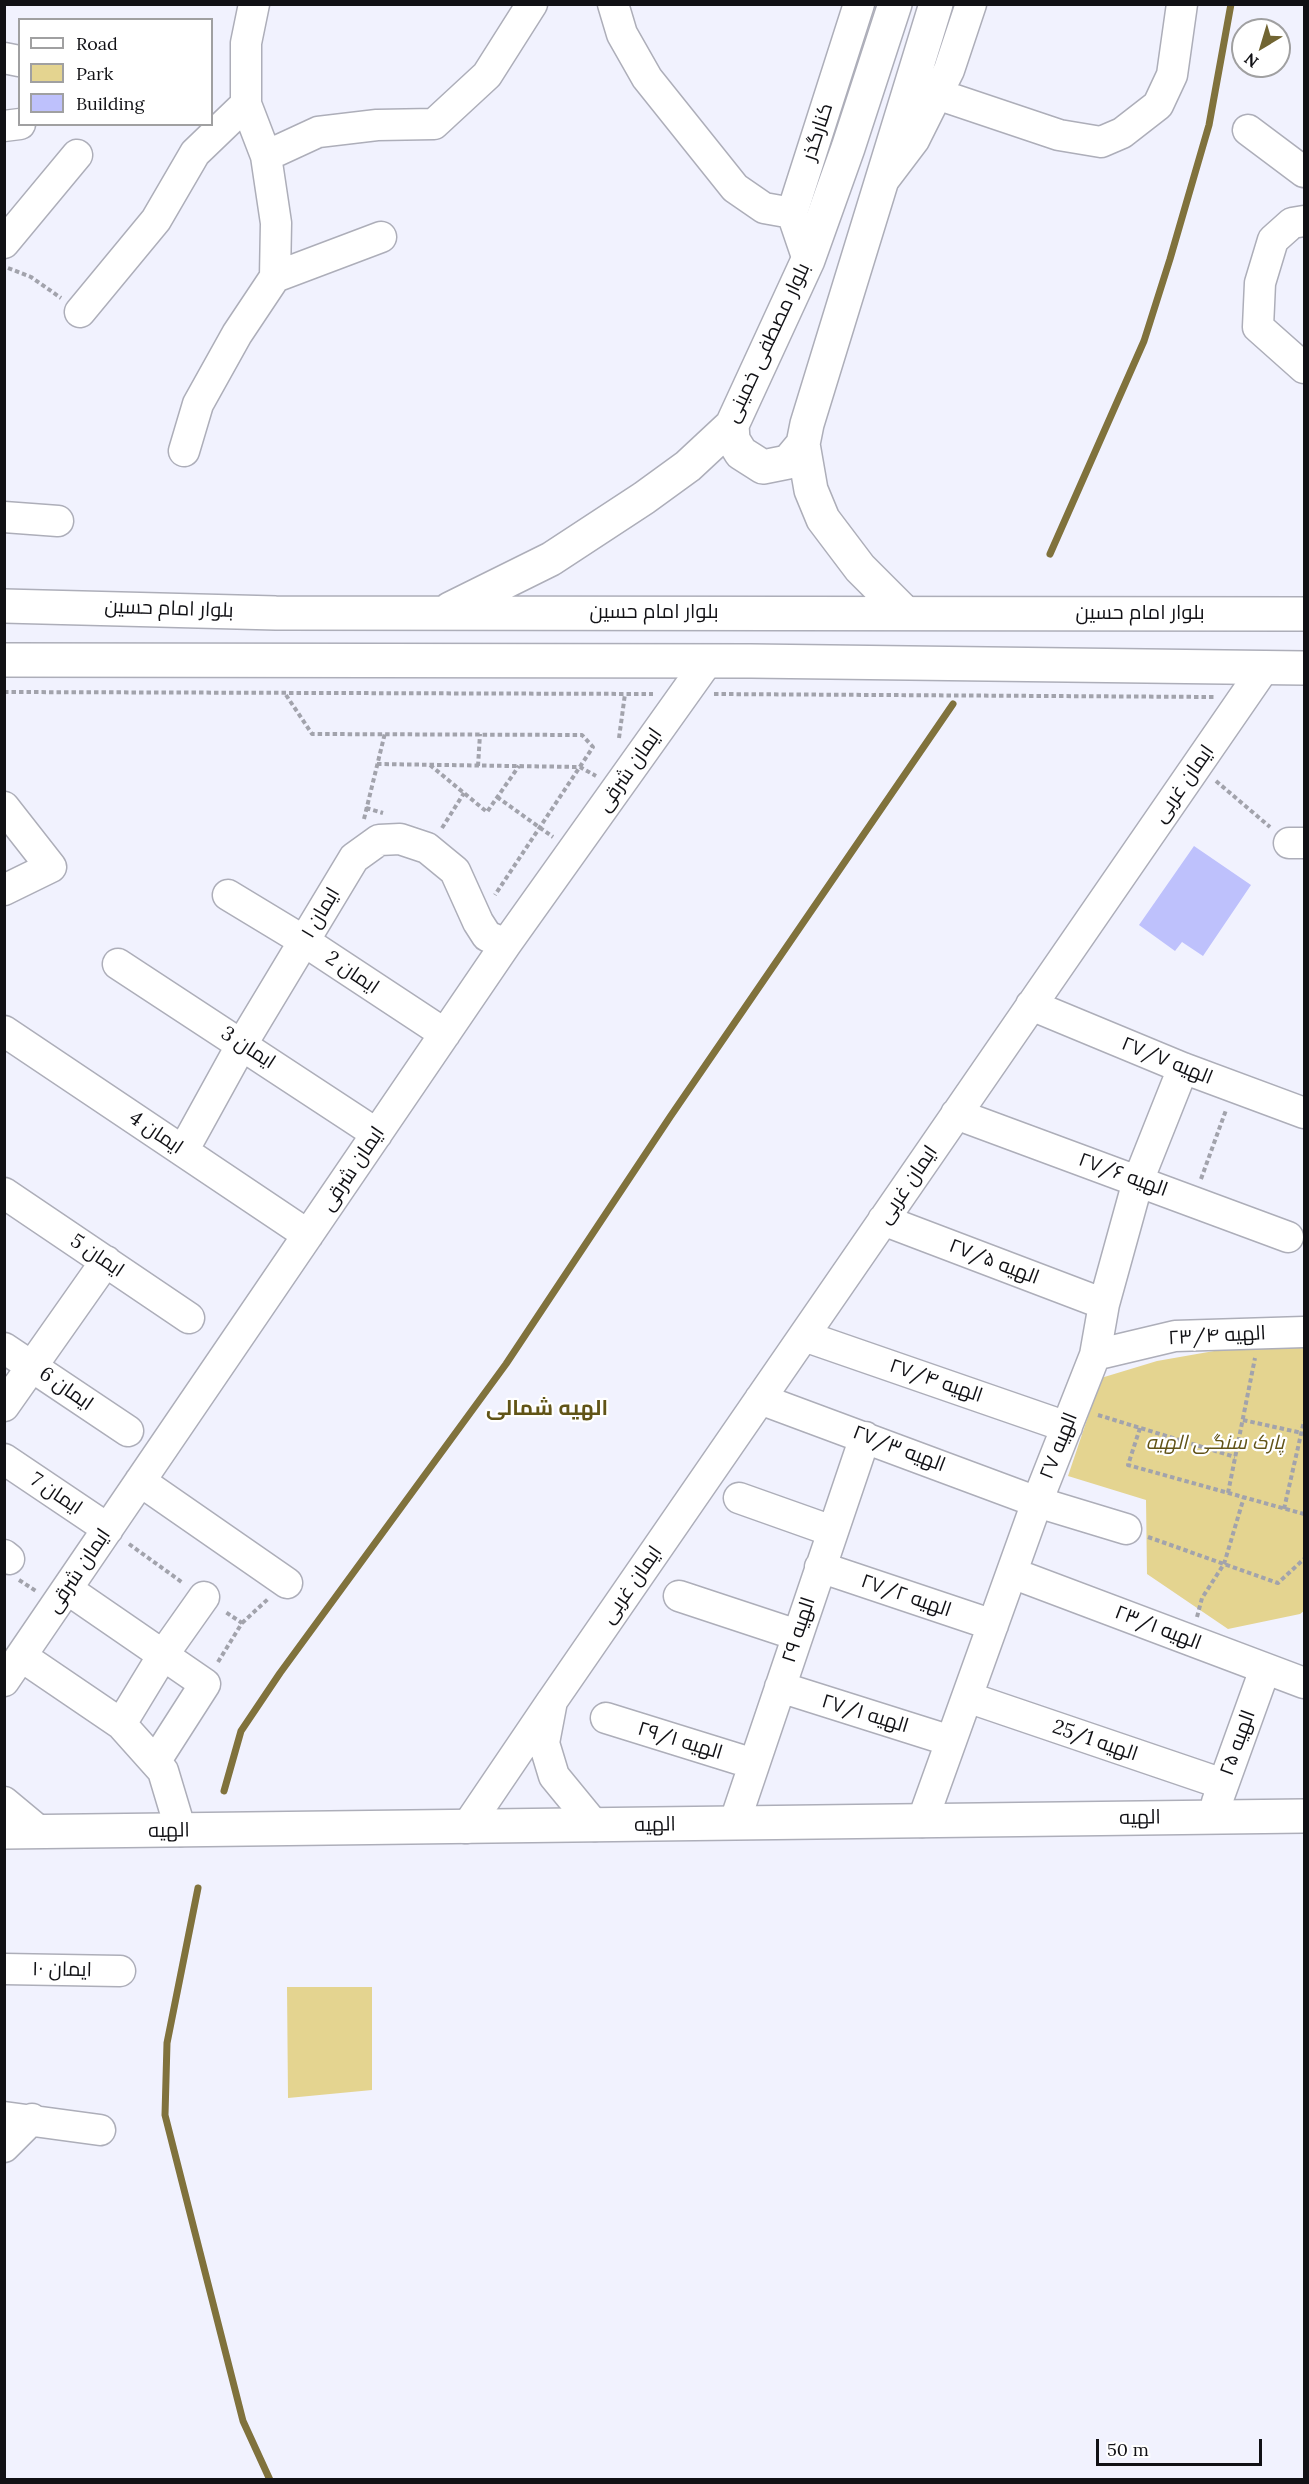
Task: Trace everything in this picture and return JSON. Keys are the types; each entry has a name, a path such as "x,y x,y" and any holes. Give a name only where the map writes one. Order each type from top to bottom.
{"main road":[{"name":"بلوار مصطفی خمینی","path":"444,612 551,559 644,498 688,465 732,425 808,260 848,148 895,4"},
{"path":"904,612 860,568 823,519 811,490 803,444 807,424 936,4"},
{"path":"732,425 734,440 741,453 763,467 788,462 803,444"},
{"name":"بلوار امام حسین","path":"4,606 276,613 1305,614"},
{"path":"4,660 707,662 1305,668"},
{"name":"الهیه","path":"4,1832 1305,1816"}],"street":[{"path":"184,451 198,404 237,334 275,277 276,223 266,156 246,104 246,43 254,4"},
{"path":"266,156 318,132 377,125 434,124 487,75 532,4"},
{"path":"613,4 622,34 646,78 735,188 764,208 792,213 808,260"},
{"name":"کنارگذر","path":"792,213 859,4"},
{"path":"881,184 914,140 949,70 970,4"},
{"path":"937,94 1059,135 1101,142 1122,133 1158,105 1172,75 1182,4"},
{"path":"80,312 156,220 195,153 246,104"},
{"path":"1248,130 1305,172"},
{"path":"4,243 77,155"},
{"path":"1305,221 1292,223 1273,240 1260,283 1258,327 1305,368"},
{"path":"275,277 381,237"},
{"path":"4,517 58,521"},
{"name":"ایمان شرقی","path":"4,1681 506,944 707,662"},
{"name":"ایمان غربی","path":"466,1828 1264,668"},
{"path":"4,807 51,867 4,890"},
{"name":"ایمان ۱","path":"183,1151 242,1044 354,858 379,840 400,839 427,848 455,871 478,922 487,936 506,944"},
{"name":"ایمان 2","path":"228,895 304,941 445,1034"},
{"name":"ایمان 3","path":"118,964 376,1134"},
{"name":"الهیه ۲۷/۷","path":"1032,1005 1183,1068 1305,1113"},
{"name":"ایمان 4","path":"4,1030 308,1235"},
{"name":"الهیه ۲۷","path":"922,1822 1037,1502 1095,1355 1104,1304 1138,1180 1183,1068"},
{"name":"الهیه ۲۷/۶","path":"956,1114 1288,1237"},
{"name":"ایمان 5","path":"4,1193 189,1318"},
{"name":"الهیه ۲۷/۵","path":"883,1220 1104,1304"},
{"path":"4,1406 105,1262"},
{"name":"الهیه ۲۳/۴","path":"1095,1355 1175,1336 1305,1332"},
{"name":"الهیه ۲۷/۴","path":"804,1336 1067,1427"},
{"name":"ایمان 6","path":"4,1348 128,1431"},
{"name":"الهیه ۲۷/۳","path":"760,1399 1037,1502 1126,1529"},
{"name":"الهیه ۲۹","path":"734,1824 819,1567 865,1437"},
{"name":"ایمان 7","path":"4,1459 108,1529"},
{"path":"140,1482 287,1583"},
{"path":"739,1498 832,1531"},
{"name":"الهیه ۲۷/۲","path":"819,1567 993,1625"},
{"name":"الهیه ۲۳/۱","path":"1012,1573 1305,1683"},
{"path":"679,1596 797,1635"},
{"path":"62,1597 163,1655 205,1684 155,1762"},
{"path":"121,1724 163,1655 204,1597"},
{"path":"21,1656 121,1724 163,1771 181,1831"},
{"name":"الهیه ۲۵","path":"1212,1818 1265,1669"},
{"name":"الهیه ۲۷/۱","path":"780,1687 951,1741"},
{"name":"الهیه 25/1","path":"967,1697 1223,1784"},
{"path":"552,1701 544,1743 554,1776 595,1826"},
{"name":"الهیه ۲۹/۱","path":"606,1718 754,1764"},
{"path":"4,1802 40,1832"},
{"name":"ایمان ۱۰","path":"4,1969 120,1971"},
{"path":"4,2147 19,2118 100,2130"}],"path":[{"path":"4,267 31,277 80,312"},
{"path":"286,694 312,734 582,735 593,747 501,889 493,897"},
{"path":"618,747 625,694"},
{"path":"354,858 385,733"},
{"path":"478,766 480,734"},
{"path":"377,764 580,768 598,777"},
{"path":"429,765 487,812 519,766"},
{"path":"1197,765 1297,843"},
{"path":"592,786 603,770"},
{"path":"436,837 464,793"},
{"path":"497,797 572,851"},
{"path":"366,808 389,816"},
{"path":"1193,1201 1234,1087"},
{"path":"1228,1493 1260,1333"},
{"path":"1097,1414 1235,1457"},
{"path":"1243,1420 1302,1433"},
{"path":"1284,1509 1305,1421"},
{"path":"1140,1428 1128,1465 1305,1514"},
{"path":"1190,1640 1202,1598 1224,1564 1244,1497"},
{"path":"1126,1529 1278,1583 1305,1559"},
{"path":"7,1557 13,1576 62,1597"},
{"path":"242,1623 287,1583"}],"green space":[{"name":"پارک سنگی الهیه","path":"1271,1341 1304,1342 1304,1611 1300,1614 1228,1629 1147,1574 1146,1500 1068,1476 1101,1378 1157,1361"},
{"path":"287,1987 372,1987 372,2090 288,2098"}],"building":[{"path":"1194,846 1251,885 1203,956 1182,942 1175,951 1139,925"}],"waterway":[{"path":"1050,554 1144,341 1209,125 1231,4"},
{"path":"224,1791 241,1731 280,1673 506,1364 670,1117 953,704"},
{"path":"198,1888 167,2043 165,2115 243,2421 270,2480"}],"district":[{"name":"الهیه شمالی","path":"547,1409"}]}
